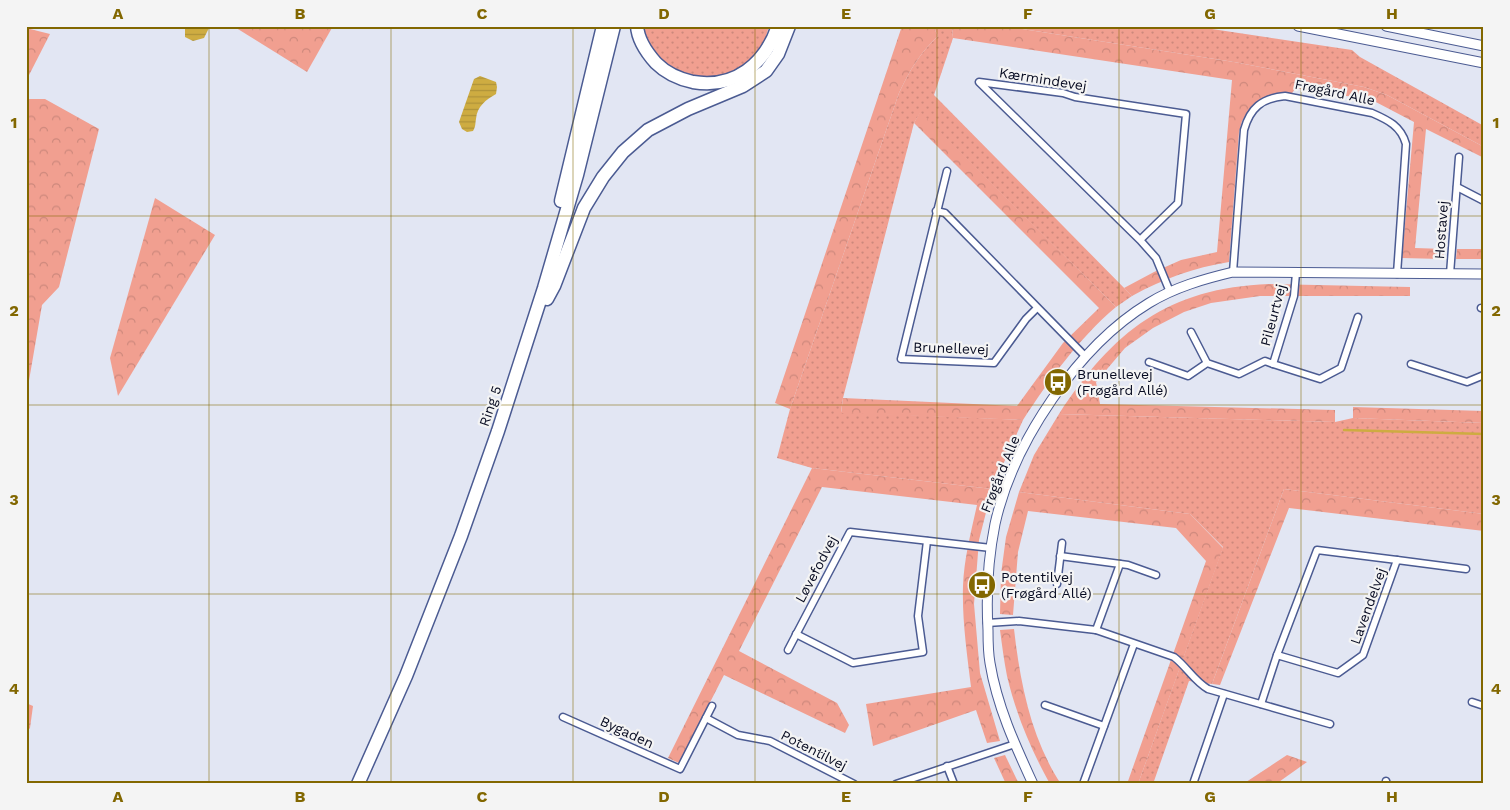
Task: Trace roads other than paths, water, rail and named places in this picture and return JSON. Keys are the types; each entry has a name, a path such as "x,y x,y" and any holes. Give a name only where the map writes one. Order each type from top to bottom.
{"highway":[{"path":"544,288 552,234 603,26"},
{"name":"Ring 5","path":"358,784 406,676 461,536 533,325 576,175 614,26"},
{"path":"637,26 637,32 646,52 663,70 682,80 706,84 729,80 751,68 769,48 778,26"},
{"path":"533,325 554,286 584,208 603,177 623,152 648,130 688,109 743,86 766,71 778,54 789,26"}],"street":[{"path":"1298,26 1484,63"},
{"path":"1386,26 1484,46"},
{"name":"Kærmindevej","path":"1140,240 1178,203 1186,114 1075,98 1063,93 979,82 1140,240 1156,258 1170,292"},
{"name":"Frøgård Alle","path":"1234,272 1244,130 1253,110 1273,97 1285,96 1372,113 1384,118 1404,135 1406,144 1397,274"},
{"name":"Hostavej","path":"1450,274 1459,158"},
{"name":"Brunellevej","path":"947,171 901,359 994,363 1037,308"},
{"name":"Hostavej","path":"1457,187 1484,201"},
{"path":"936,211 946,213 1085,356"},
{"name":"Frøgård Alle","path":"1033,784 1014,744 999,702 989,662 986,592 995,524 1003,496 1025,445 1041,418 1085,356 1131,315 1170,292 1200,280 1234,272 1484,274"},
{"name":"Pileurtvej","path":"1273,364 1294,296 1296,273"},
{"name":"Pileurtvej","path":"1207,363 1239,374 1266,361 1320,379 1341,368 1358,317"},
{"path":"1149,362 1188,376 1207,363 1191,332"},
{"path":"1411,364 1466,382 1484,375"},
{"name":"Løvefodvej","path":"788,650 850,532 992,548"},
{"path":"796,634 853,663 923,652 918,616 927,541"},
{"path":"1058,584 1062,543"},
{"name":"Lavendelvej","path":"1260,704 1317,550 1466,569"},
{"path":"1060,556 1128,565 1156,575"},
{"name":"Lavendelvej","path":"1277,654 1338,673 1363,655 1397,560"},
{"path":"1096,630 1120,564"},
{"path":"987,623 1019,621 1096,630 1174,657 1181,662 1200,685 1224,694 1330,724"},
{"path":"1083,784 1134,644"},
{"path":"1193,784 1224,694"},
{"path":"1472,702 1484,706"},
{"path":"1045,705 1104,726"},
{"path":"706,718 712,706"},
{"name":"Bygaden","path":"564,717 680,769 706,718"},
{"name":"Potentilvej","path":"706,718 738,735 770,742 854,784"},
{"path":"896,784 1014,744"},
{"path":"947,766 954,784"}],"waterway":[{"path":"1344,430 1484,434"}],"place":[{"name":"Brunellevej (Frøgård Allé)","path":"1058,382"},
{"name":"Potentilvej (Frøgård Allé)","path":"982,585"}]}
